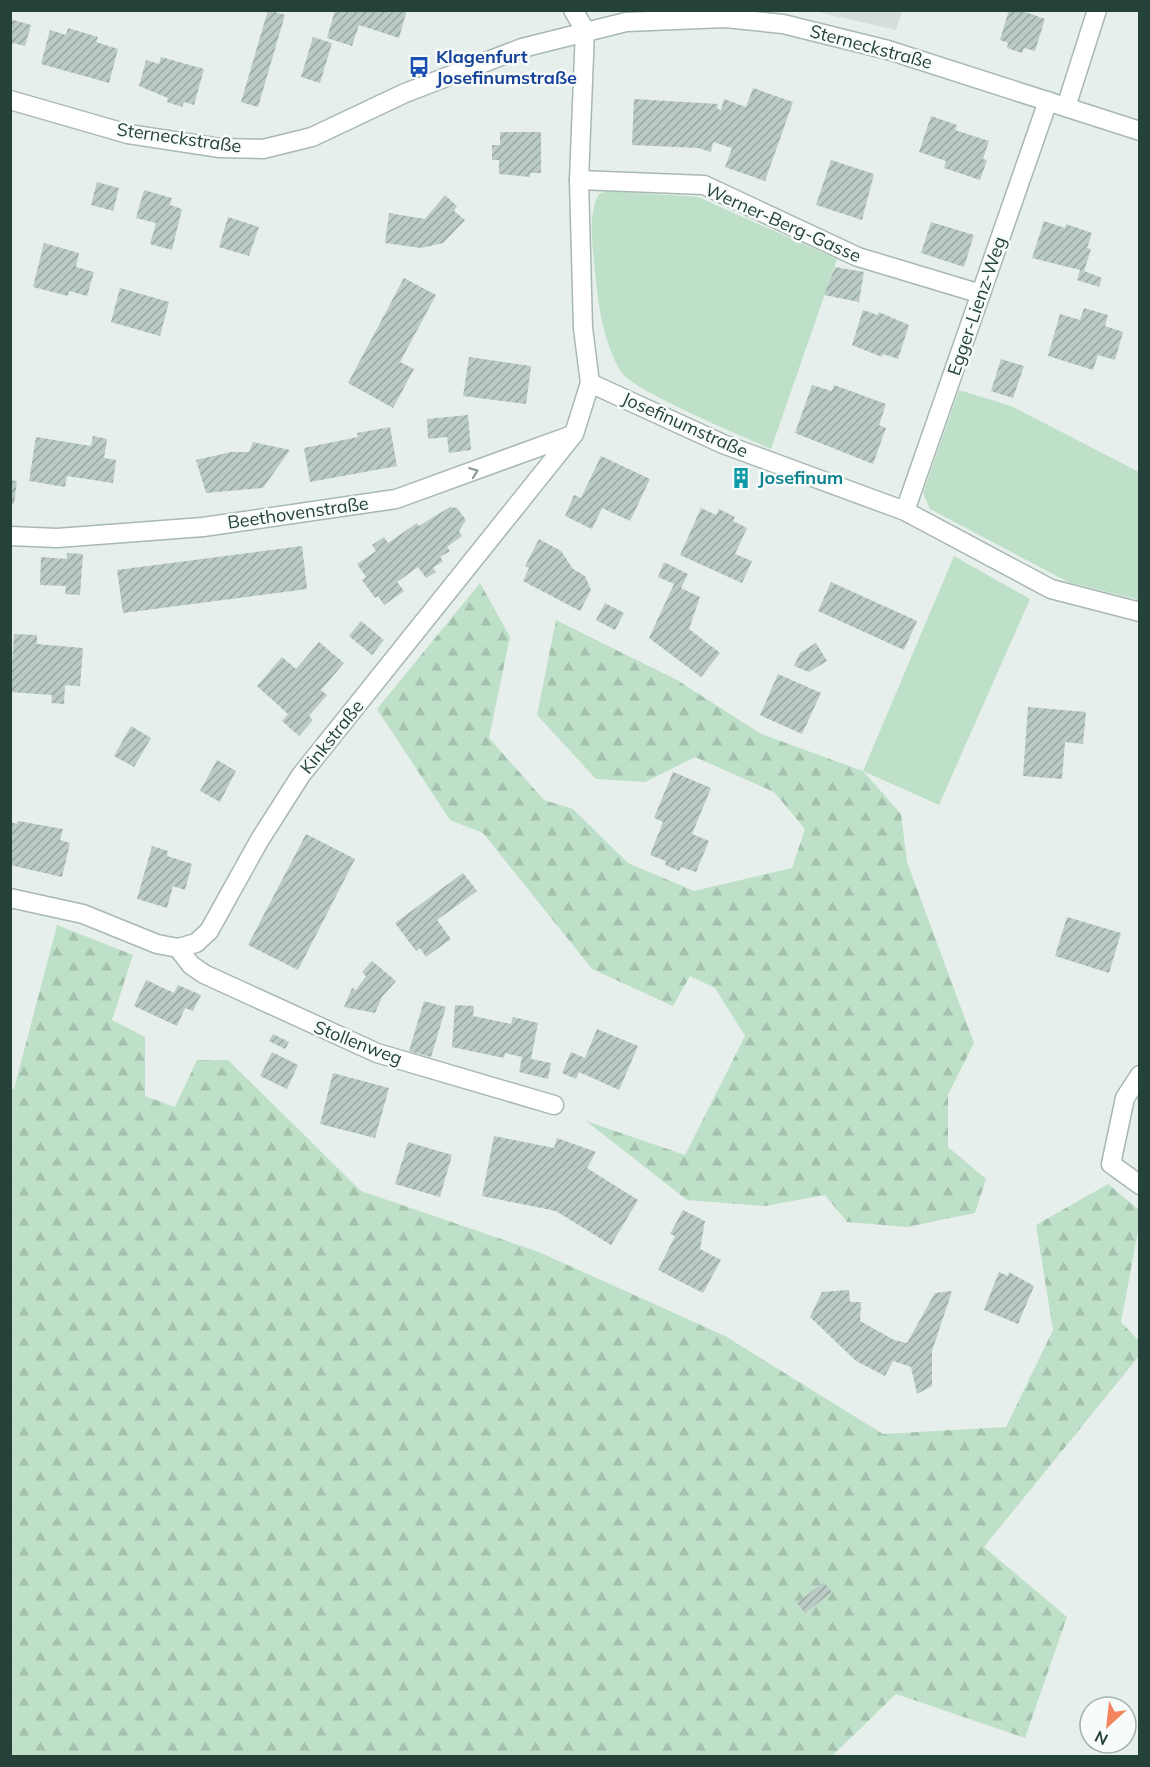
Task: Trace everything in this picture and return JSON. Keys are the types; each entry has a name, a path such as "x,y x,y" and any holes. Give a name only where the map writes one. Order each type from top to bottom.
{"street":[{"path":"573,10 585,30 579,180 583,328 590,383"},
{"path":"1066,107 1097,10"},
{"name":"Sterneckstraße","path":"10,100 128,134 220,148 262,149 312,137 405,93 522,48 585,30 626,22 669,18 725,18 783,24 888,50 1140,131"},
{"name":"Egger-Lienz-Weg","path":"905,511 1048,101"},
{"name":"Werner-Berg-Gasse","path":"579,180 704,185 858,257 981,294"},
{"name":"Kinkstraße","path":"178,948 196,943 209,931 259,841 301,775 574,434 584,410 590,383"},
{"name":"Josefinumstraße","path":"590,383 723,444 905,511 1051,589 1140,612"},
{"name":"Beethovenstraße","path":"10,536 57,538 203,527 396,499 574,434"},
{"path":"10,898 83,914 157,944 178,948"},
{"name":"Stollenweg","path":"178,948 191,965 204,974 377,1053 554,1105"},
{"path":"1140,1075 1125,1098 1111,1164 1140,1185"}],"shaded area":[{"path":"813,11 902,11 896,30"}],"green space":[{"path":"608,191 698,197 837,259 771,449 667,402 621,372 602,323 592,242 595,203 599,194"},
{"path":"959,390 1011,406 1139,472 1139,600 1068,582 930,509 923,493"},
{"path":"954,556 1030,599 939,805 863,771"},
{"path":"480,583 510,637 489,738 544,800 573,809 628,863 694,891 792,868 805,829 774,792 695,757 645,782 596,779 537,715 556,620 677,680 761,734 863,771 901,814 907,862 974,1043 948,1095 948,1147 986,1179 975,1213 907,1227 847,1222 825,1195 765,1206 687,1200 586,1121 685,1155 745,1036 715,988 690,976 673,1006 592,969 483,833 450,820 377,709"},
{"path":"57,925 133,955 112,1020 145,1037 145,1096 175,1107 197,1060 228,1060 361,1191 539,1252 725,1336 883,1434 1006,1427 1053,1330 1036,1225 1108,1184 1139,1210 1139,1226 1121,1322 1139,1341 1139,1356 984,1547 1067,1617 1025,1738 896,1694 832,1756 11,1756 11,1089 14,1089"}],"building":[{"path":"268,10 285,15 258,107 241,102"},
{"path":"335,10 407,10 399,38 359,25 352,46 327,38"},
{"path":"1009,10 1020,10 1045,19 1035,51 1024,48 1022,53 1007,48 1008,43 1000,40"},
{"path":"10,19 31,25 25,46 13,43 11,50"},
{"path":"68,28 98,37 96,42 118,49 109,83 41,64 50,30 66,35"},
{"path":"313,37 332,43 320,83 301,77"},
{"path":"161,57 204,69 194,105 184,102 182,107 167,102 168,98 139,86 146,60 159,64"},
{"path":"753,88 793,102 765,181 725,167 732,148 713,142 711,152 698,148 632,145 634,99 718,104 717,109 721,110 724,99 746,107"},
{"path":"931,116 957,125 955,130 989,141 983,159 987,160 980,180 944,168 946,161 919,152"},
{"path":"500,132 541,132 541,173 530,173 530,177 499,174 499,160 492,160 492,145 500,145"},
{"path":"831,160 874,174 862,220 816,205"},
{"path":"97,182 119,188 113,211 91,205"},
{"path":"144,190 172,198 170,205 182,209 172,250 150,244 156,223 136,218"},
{"path":"445,195 457,206 454,211 465,220 443,243 421,248 385,243 389,213 425,219"},
{"path":"228,217 259,227 249,256 219,247"},
{"path":"1044,221 1065,228 1066,224 1092,233 1087,248 1091,249 1084,271 1102,278 1099,287 1077,280 1080,270 1032,258"},
{"path":"931,222 974,235 964,267 921,253"},
{"path":"44,243 79,253 76,267 94,272 87,296 69,291 68,296 33,287"},
{"path":"835,267 864,272 859,302 824,295"},
{"path":"404,278 436,295 400,362 414,369 393,408 348,383"},
{"path":"120,288 169,302 160,336 111,322"},
{"path":"1084,308 1108,315 1105,326 1123,332 1115,360 1098,355 1093,370 1048,356 1060,314 1080,320"},
{"path":"863,310 878,315 879,312 909,325 898,359 883,354 882,357 852,345"},
{"path":"469,357 531,366 526,404 463,396"},
{"path":"1001,359 1024,366 1013,398 991,391"},
{"path":"812,385 832,391 834,385 886,404 879,425 886,428 873,464 795,433"},
{"path":"468,415 471,450 449,453 447,437 428,439 427,419"},
{"path":"390,427 397,466 310,482 304,448 358,437 357,433"},
{"path":"93,436 107,439 104,458 116,460 113,483 67,476 65,487 29,481 36,437 91,446"},
{"path":"253,442 290,450 263,488 206,493 196,460 231,452 249,452"},
{"path":"601,456 650,479 630,521 602,508 592,529 565,516 574,495 581,498"},
{"name":"Josefinum","path":"737,472 749,477 745,484 734,479"},
{"path":"10,480 17,481 14,504 10,503"},
{"path":"450,507 457,508 466,520 459,531 462,536 447,547 450,551 440,557 443,561 433,568 436,572 426,578 418,567 397,582 404,591 384,605 378,596 375,598 362,580 366,577 357,564 376,551 372,545 384,537 388,543 417,523 419,526"},
{"path":"701,508 716,515 719,509 735,517 733,521 747,528 735,554 752,561 742,583 680,555"},
{"path":"539,539 561,551 573,569 585,576 591,590 580,611 523,581 529,568 525,566"},
{"path":"302,546 307,589 123,613 117,570"},
{"path":"67,553 83,554 80,595 65,594 66,586 40,585 41,557 67,559"},
{"path":"664,562 688,574 681,588 700,597 689,629 720,653 701,677 649,638 674,584 658,577"},
{"path":"831,582 917,621 904,650 818,611"},
{"path":"605,603 624,613 615,630 596,620"},
{"path":"361,621 384,640 372,655 349,636"},
{"path":"14,634 37,635 37,644 83,648 80,686 65,685 64,704 51,703 52,695 10,692"},
{"path":"319,642 344,663 321,690 327,695 309,716 313,720 299,736 282,721 288,714 257,686 282,657 296,669"},
{"path":"816,643 827,661 809,672 794,666 800,653"},
{"path":"778,674 821,693 802,734 760,715"},
{"path":"1028,707 1086,712 1083,744 1065,742 1062,779 1023,776"},
{"path":"131,726 151,738 134,767 114,756"},
{"path":"217,760 236,771 220,802 200,791"},
{"path":"673,772 711,788 692,834 709,841 696,872 681,867 679,871 665,865 666,861 650,855 663,822 654,818"},
{"path":"18,821 63,829 60,840 70,843 62,877 10,865 10,822 17,824"},
{"path":"306,834 355,859 298,970 248,945"},
{"path":"152,846 168,851 167,856 192,864 185,890 173,886 167,908 137,899"},
{"path":"463,873 477,891 437,920 451,939 426,957 420,948 416,951 395,923"},
{"path":"1067,917 1121,933 1109,973 1055,956"},
{"path":"372,961 396,981 382,997 375,1013 344,1007 352,988 356,990 366,976 362,972"},
{"path":"146,980 174,993 178,985 201,995 193,1011 185,1008 177,1026 134,1006"},
{"path":"424,1001 446,1007 431,1057 409,1051"},
{"path":"455,1005 474,1006 473,1016 511,1024 513,1017 538,1023 531,1059 551,1063 548,1079 519,1072 522,1057 505,1053 504,1058 452,1047"},
{"path":"597,1029 638,1046 619,1090 579,1072 576,1079 562,1073 571,1052 585,1058"},
{"path":"273,1034 289,1042 285,1049 269,1041"},
{"path":"272,1052 298,1065 287,1089 260,1076"},
{"path":"333,1073 389,1088 375,1138 320,1124"},
{"path":"494,1136 554,1148 557,1138 596,1152 587,1168 638,1200 611,1245 556,1211 482,1196"},
{"path":"408,1142 452,1155 440,1197 395,1184"},
{"path":"683,1210 705,1221 700,1249 721,1260 703,1293 658,1270 675,1236 670,1234"},
{"path":"999,1272 1008,1276 1009,1272 1034,1286 1018,1324 984,1310"},
{"path":"849,1290 850,1302 861,1302 860,1321 894,1340 907,1343 935,1293 952,1291 932,1351 932,1386 917,1394 911,1367 893,1361 885,1376 856,1361 810,1317 822,1292"},
{"path":"824,1582 832,1592 805,1613 797,1603"}],"place":[{"name":"Klagenfurt Josefinumstraße","path":"419,67"},
{"name":"Josefinum","path":"741,478"}]}
